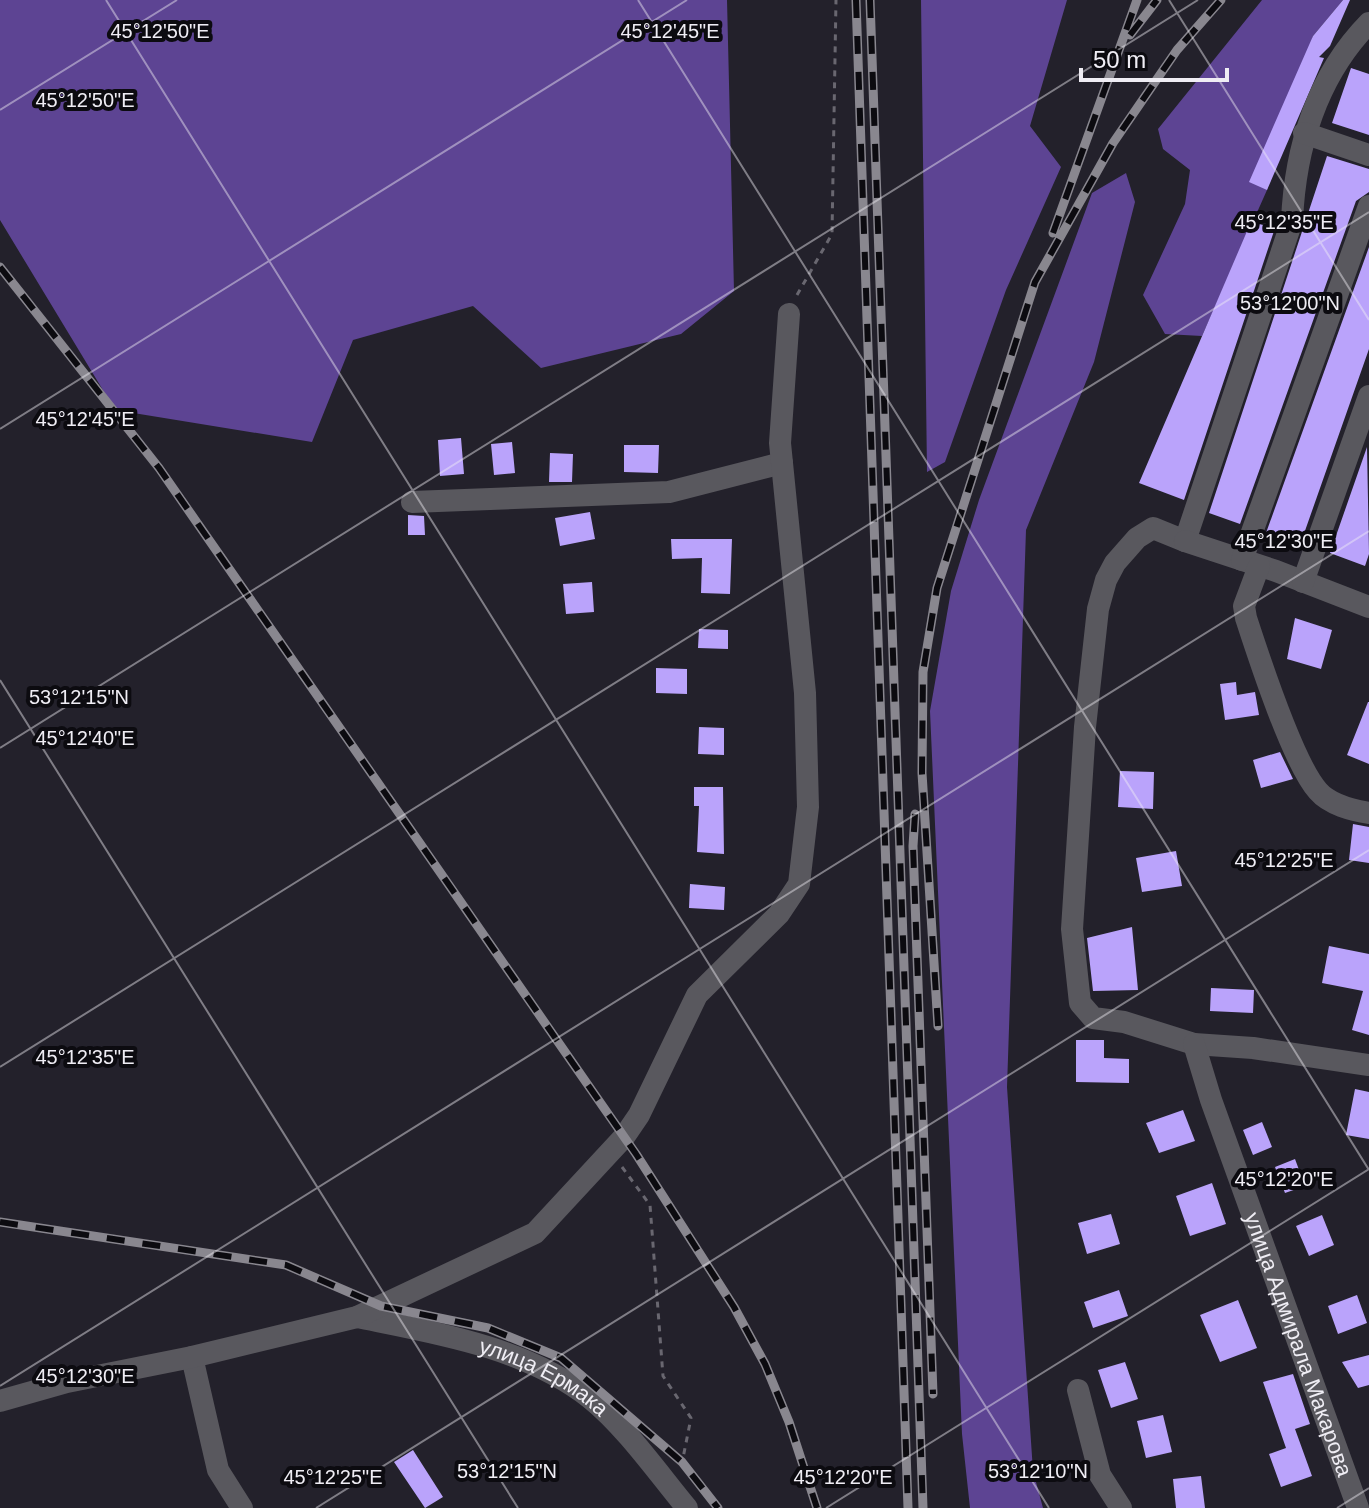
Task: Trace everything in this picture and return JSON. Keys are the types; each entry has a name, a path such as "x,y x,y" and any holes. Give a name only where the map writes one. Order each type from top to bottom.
{"street":[{"path":"1185,541 1292,221 1294,181 1304,133 1358,51 1369,23"},
{"path":"1304,133 1369,155"},
{"path":"1369,206 1251,563 1244,606 1301,762 1319,792 1348,809 1369,813"},
{"path":"0,1401 67,1382 192,1357 357,1317 535,1233 574,1195 639,1115 697,995 779,914 799,884 808,807 805,707 780,443 789,314"},
{"path":"1303,582 1369,396"},
{"path":"412,502 669,492 782,463"},
{"path":"1368,603 1153,528 1137,538 1106,580 1098,609 1085,727 1072,929 1080,1003 1093,1018 1124,1022 1194,1044 1253,1048 1369,1065"},
{"name":"улица Адмирала Макарова","path":"1194,1044 1211,1100 1358,1508"},
{"name":"улица Ермака","path":"357,1317 436,1333 528,1361 591,1399 682,1502"},
{"path":"192,1357 218,1470 242,1508"},
{"path":"1078,1390 1100,1475 1121,1508"}],"path":[{"path":"789,314 832,234 836,0"},
{"path":"621,1166 650,1205 663,1376 691,1418 682,1502"}],"shaded area":[{"path":"0,0 727,0 734,291 681,334 541,368 473,306 353,340 312,442 115,410 0,220"},
{"path":"921,0 1067,0 1030,126 1061,167 1006,290 945,462 927,472"},
{"path":"1262,0 1343,0 1313,36 1267,190 1202,336 1165,334 1143,295 1185,204 1190,170 1163,149 1158,129"},
{"path":"1126,173 1135,202 1094,362 1026,530 1007,1087 1033,1471 1043,1508 970,1508 962,1434 930,711 951,591 979,500 1092,193"}],"building":[{"path":"1343,0 1350,0 1330,46 1319,57 1324,58 1267,190 1249,182 1313,36"},
{"path":"1351,68 1369,74 1369,135 1332,123"},
{"path":"1327,156 1369,169 1369,192 1356,201 1240,524 1209,513"},
{"path":"1251,222 1275,228 1184,500 1139,483"},
{"path":"1369,247 1369,349 1300,545 1266,533"},
{"path":"461,438 464,474 440,476 438,440"},
{"path":"512,442 515,473 494,475 491,444"},
{"path":"624,445 659,445 658,473 624,472"},
{"path":"1367,447 1369,554 1365,566 1330,553"},
{"path":"550,453 573,454 572,482 549,482"},
{"path":"590,512 595,539 560,546 555,518"},
{"path":"408,515 424,516 425,535 408,535"},
{"path":"671,539 732,539 730,594 701,593 702,558 672,559"},
{"path":"592,582 594,612 566,614 563,584"},
{"path":"1295,618 1332,630 1321,669 1287,659"},
{"path":"699,629 728,630 728,649 698,648"},
{"path":"656,668 687,669 687,694 656,693"},
{"path":"1236,682 1237,695 1255,692 1259,715 1225,720 1220,684"},
{"path":"1369,702 1369,764 1347,755"},
{"path":"699,727 724,728 724,755 698,754"},
{"path":"1280,752 1293,779 1261,788 1253,760"},
{"path":"1120,771 1154,772 1153,809 1118,807"},
{"path":"694,787 723,787 724,854 697,852 699,806 694,806"},
{"path":"1353,824 1369,827 1369,863 1349,860"},
{"path":"1176,851 1182,886 1142,892 1136,858"},
{"path":"690,884 725,887 724,910 689,908"},
{"path":"1132,927 1138,990 1093,991 1087,938"},
{"path":"1329,946 1369,954 1369,1035 1352,1030 1363,991 1322,983"},
{"path":"1211,988 1254,990 1253,1013 1210,1011"},
{"path":"1076,1040 1104,1040 1104,1058 1129,1059 1129,1083 1076,1082"},
{"path":"1355,1089 1369,1092 1369,1139 1346,1135"},
{"path":"1183,1110 1195,1141 1159,1153 1146,1123"},
{"path":"1262,1122 1272,1147 1253,1155 1243,1130"},
{"path":"1295,1159 1305,1186 1285,1193 1275,1167"},
{"path":"1212,1183 1226,1224 1190,1236 1176,1196"},
{"path":"1111,1214 1120,1244 1087,1254 1078,1223"},
{"path":"1322,1215 1334,1245 1309,1256 1296,1226"},
{"path":"1119,1290 1128,1316 1093,1328 1084,1302"},
{"path":"1357,1295 1367,1323 1338,1334 1328,1306"},
{"path":"1238,1300 1257,1348 1220,1362 1200,1315"},
{"path":"1369,1355 1369,1385 1358,1388 1342,1362"},
{"path":"1125,1362 1138,1399 1111,1408 1098,1370"},
{"path":"1293,1374 1310,1424 1295,1429 1312,1476 1281,1487 1269,1454 1286,1448 1263,1382"},
{"path":"1163,1415 1172,1452 1146,1458 1137,1421"},
{"path":"413,1450 443,1497 425,1508 394,1462"},
{"path":"1201,1476 1205,1508 1176,1508 1173,1479"}],"railway":[{"path":"856,0 908,1508"},
{"path":"870,0 923,1508"},
{"path":"1053,233 1137,0"},
{"path":"1130,35 1157,0"},
{"path":"938,1026 922,773 923,672 937,588 1035,282 1113,143 1177,50 1221,0"},
{"path":"0,267 159,468 636,1154 734,1307 765,1364 789,1422 817,1508"},
{"path":"915,814 913,846 933,1394"},
{"path":"0,1222 286,1265 381,1306 488,1328 561,1358 682,1462 718,1508"}]}
